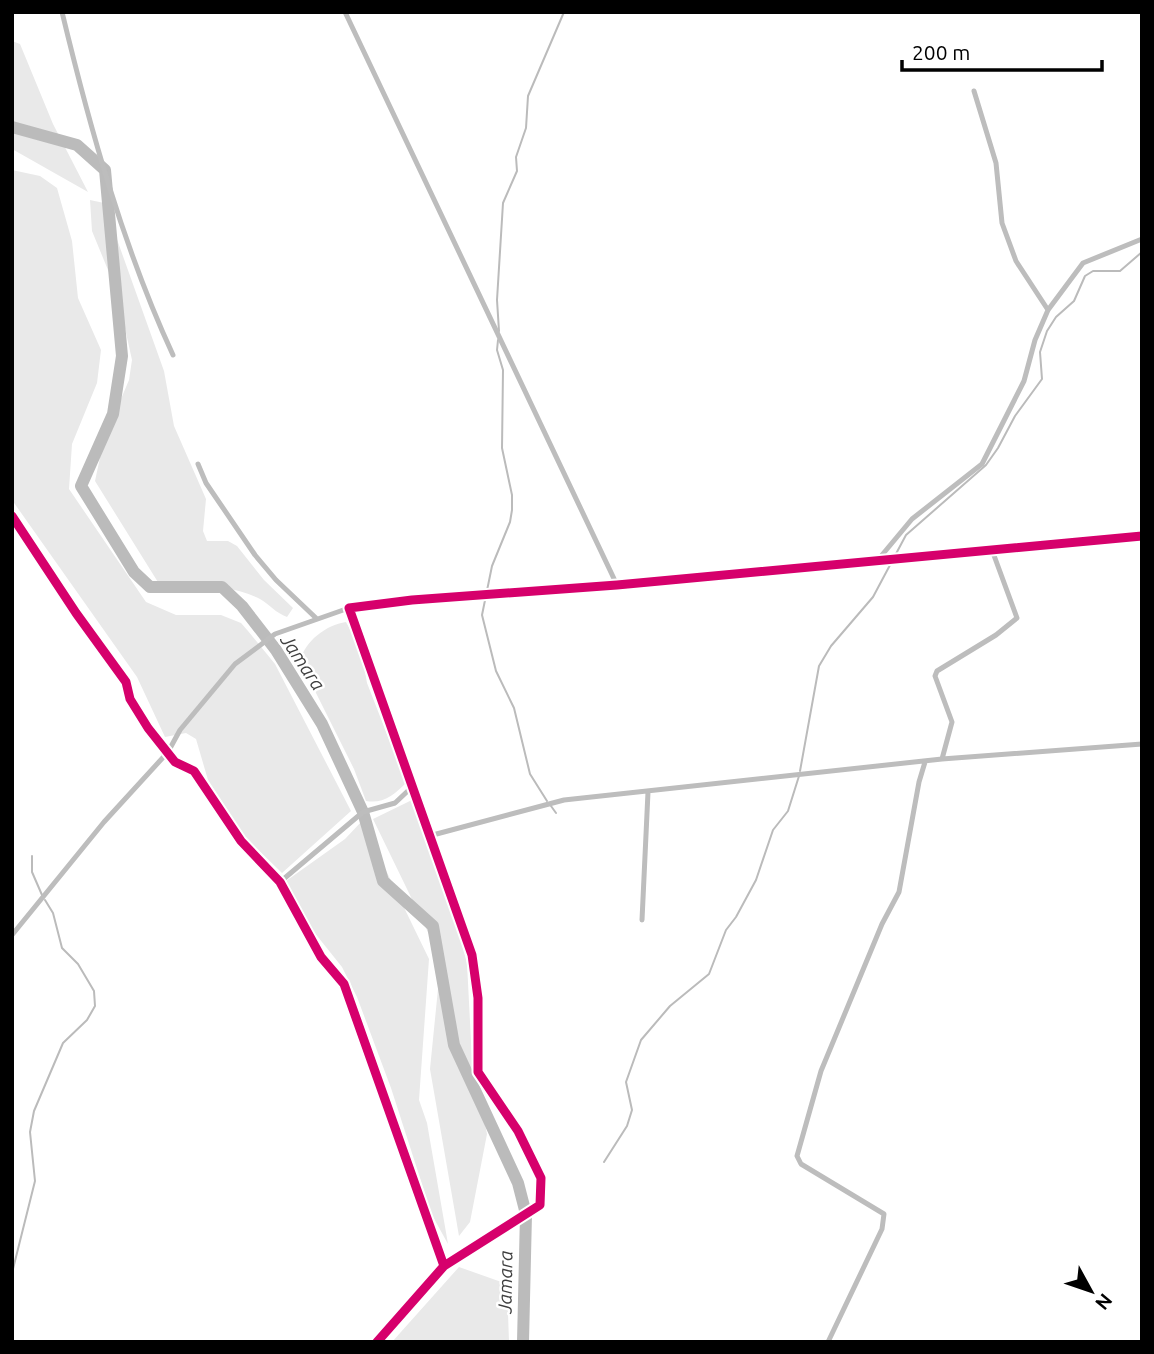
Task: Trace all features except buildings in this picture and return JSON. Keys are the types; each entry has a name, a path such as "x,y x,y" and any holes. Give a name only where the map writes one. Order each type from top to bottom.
{"street":[{"path":"62,12 107,177 150,300 173,355"},
{"path":"345,12 617,585"},
{"path":"974,91 996,163 1002,223 1016,261 1048,310"},
{"path":"877,561 912,519 982,464 1024,381 1035,340 1048,310 1083,263 1142,239"},
{"path":"198,464 206,483 255,555 276,580 317,619"},
{"path":"12,516 126,682 130,699 167,752 175,762 194,771 241,841 280,882 321,957 344,984 444,1266"},
{"path":"12,935 104,822 167,752 180,730 235,664 275,634 317,619 349,608 412,600 617,585 1142,536"},
{"path":"942,759 952,722 935,676 937,671 996,635 1017,618 992,550"},
{"path":"349,608 472,955 478,998 478,1072 518,1131 541,1178 540,1205 444,1266 377,1342"},
{"path":"429,836 564,800 942,759 1142,744"},
{"path":"828,1342 882,1229 884,1214 801,1164 797,1156 821,1071 882,924 899,892 925,762"},
{"path":"280,882 363,812 395,803 412,787"},
{"path":"642,920 648,792"}],"shaded area":[{"path":"12,41 20,44 53,124 88,192 12,149"},
{"path":"12,170 40,176 57,188 72,241 78,298 101,350 97,383 72,444 69,489 146,602 176,615 221,615 241,623 275,664 351,811 282,873 246,838 208,780 196,739 186,733 165,737 137,677 12,500"},
{"path":"90,200 104,203 164,371 174,426 206,499 203,531 207,541 228,541 237,546 264,580 293,608 287,617 260,599 236,590 198,585 161,587 95,481 104,439 129,380 132,360 117,292 92,231"},
{"path":"346,622 361,649 367,683 406,783 393,795 378,801 366,801 354,769 300,661 306,647 317,635"},
{"path":"412,800 467,963 472,1061 487,1134 470,1222 459,1236 430,1069 441,959 373,819"},
{"path":"362,821 429,959 419,1100 427,1123 448,1244 432,1215 391,1088 357,997 342,967 314,932 286,881 345,839"},
{"path":"459,1267 507,1284 509,1342 392,1342"}],"waterway":[{"path":"499,331 497,300 503,203 517,171 516,157 526,128 528,96 564,12"},
{"name":"Jamara","path":"12,127 77,145 105,170 122,356 113,414 81,486 134,572 150,587 222,587 242,606 276,650 322,724 363,812 383,881 433,926 454,1045 518,1183 526,1214 523,1342"},
{"path":"800,771 819,666 831,646 873,597 906,535 986,465 998,448 1015,416 1042,379 1040,352 1047,331 1056,317 1074,301 1085,276 1093,271 1120,271 1142,252"},
{"path":"498,340 497,350 503,370 502,448 512,495 512,510 510,522 492,566 482,615 496,671 514,708 530,774 547,801"},
{"path":"604,1162 627,1126 632,1110 626,1082 641,1040 670,1006 709,974 726,930 756,880 773,830 788,811 799,776"},
{"path":"551,806 556,813"},
{"path":"32,856 32,872 42,895"},
{"path":"12,1273 35,1181 30,1132 34,1111 63,1043 87,1020 95,1006 94,991 78,964 62,948 53,913 45,900"}],"cycle path":[{"path":"12,516 76,613 126,682 130,699 148,728 175,762 194,771 241,841 280,882 321,957 344,984 444,1266"},
{"path":"377,1342 444,1266 540,1205 541,1178 518,1131 478,1072 478,998 472,955 349,608 412,600 617,585 1142,536"}]}
